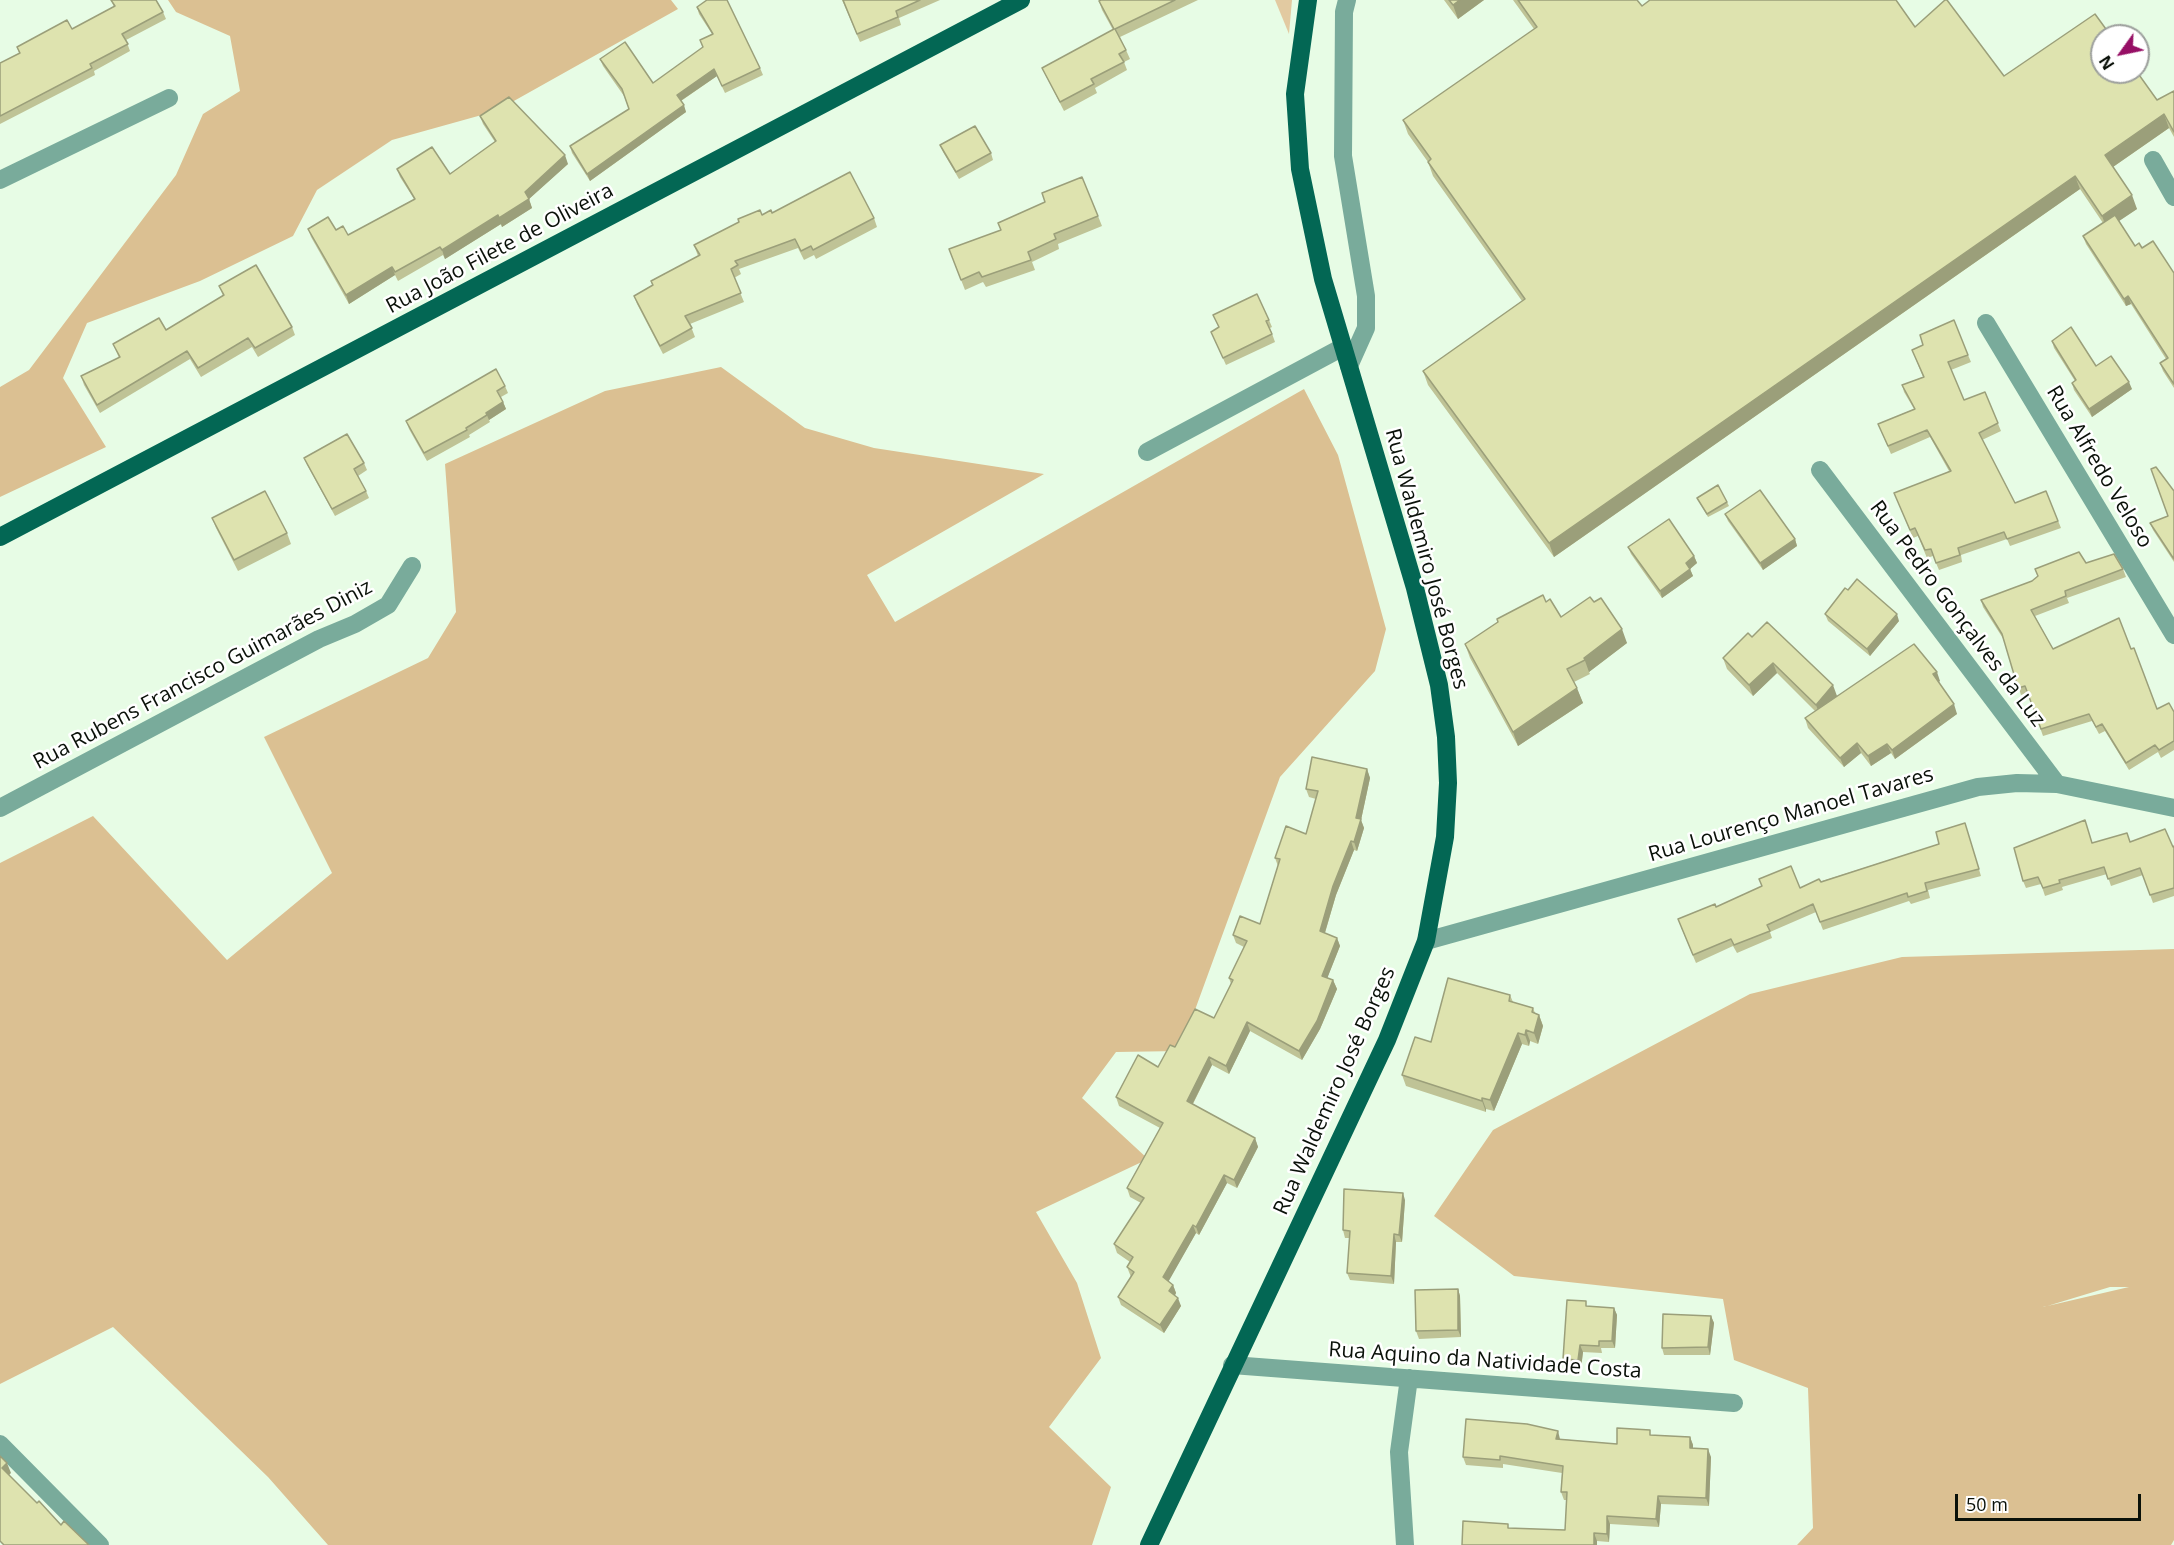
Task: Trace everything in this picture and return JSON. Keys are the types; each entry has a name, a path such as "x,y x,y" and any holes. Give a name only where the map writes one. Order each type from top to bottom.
{"main road":[{"name":"Rua João Filete de Oliveira","path":"0,537 1021,0"},
{"name":"Rua Waldemiro José Borges","path":"1149,1545 1387,1040 1426,941 1445,837 1448,783 1446,736 1439,685 1429,642 1343,347 1308,215 1296,132 1295,94 1308,0"}],"street":[{"path":"1347,0 1344,12 1343,156 1366,296 1365,328 1349,366"},
{"path":"0,180 170,98"},
{"path":"2153,160 2174,197"},
{"name":"Rua Alfredo Veloso","path":"1986,323 2174,635"},
{"path":"1148,452 1343,347"},
{"name":"Rua Pedro Gonçalves da Luz","path":"1820,470 2057,784"},
{"name":"Rua Rubens Francisco Guimarães Diniz","path":"0,808 387,605 412,566"},
{"name":"Rua Lourenço Manoel Tavares","path":"1426,941 1978,787 2017,783 2057,784 2174,808"},
{"name":"Rua Aquino da Natividade Costa","path":"1232,1365 1734,1402"},
{"path":"1405,1545 1399,1485 1399,1452 1409,1378"},
{"path":"0,1444 100,1545"}],"shaded area":[{"path":"168,0 671,0 678,9 496,111 392,140 317,190 293,236 200,281 87,323 63,378 106,447 0,497 0,387 29,370 176,175 203,114 240,91 230,36 176,12"},
{"path":"1275,0 1292,0 1289,34"},
{"path":"721,367 805,428 874,448 1044,474 867,575 895,622 1304,389 1338,455 1386,629 1375,671 1280,777 1180,1051 1116,1052 1082,1098 1148,1159 1036,1212 1077,1283 1101,1358 1049,1427 1111,1487 1092,1545 328,1545 268,1477 113,1327 0,1384 0,863 93,816 227,960 332,873 264,737 428,658 456,612 445,464 605,391"},
{"path":"2174,949 2174,1540 2171,1545 1797,1545 1813,1528 1808,1388 1734,1360 1723,1299 1514,1276 1434,1216 1493,1130 1750,994 1902,957","holes":["2110,1287 2129,1287 2047,1306"]}],"building":[{"path":"111,0 156,0 163,12 122,34 128,44 90,64 92,68 0,116 0,63 20,53 17,47 67,20 72,29 115,6"},
{"path":"707,0 727,0 760,68 722,86 714,69 677,95 684,105 587,174 570,146 629,109 622,89 600,59 625,42 653,83 703,47 700,40 713,34 697,7"},
{"path":"843,0 920,0 896,11 898,17 857,34"},
{"path":"1175,0 1115,29 1126,50 1119,54 1124,62 1091,79 1094,84 1060,102 1042,68 1114,29 1099,1"},
{"path":"1449,0 1460,0 1453,5"},
{"path":"1518,0 1637,0 1642,6 1650,0 1896,0 1915,27 1947,0 2004,76 2095,14 2102,24 2090,24 2090,84 2146,84 2157,100 2174,91 2174,132 2164,114 2105,155 2132,195 2102,216 2075,176 1549,543 1423,371 1525,299 1428,162 1431,159 1403,120 1537,27"},
{"path":"509,97 565,155 525,192 529,199 499,218 498,215 442,250 440,247 395,272 392,267 346,295 308,229 328,217 336,230 343,226 348,235 415,199 397,169 432,147 450,174 496,141 480,116"},
{"path":"975,126 991,153 956,172 940,145"},
{"path":"850,172 874,218 813,250 811,246 801,251 795,239 735,261 738,265 731,269 741,293 685,316 692,328 660,346 634,296 653,285 651,281 700,255 694,245 739,222 738,219 760,210 762,215 771,210 772,213"},
{"path":"1082,177 1098,216 1054,234 1056,239 1028,252 1031,260 982,277 979,272 961,280 949,249 1001,230 998,223 1045,202 1042,193"},
{"path":"2115,215 2135,246 2139,243 2142,248 2153,241 2174,273 2174,384 2160,363 2168,358 2128,296 2124,299 2083,236"},
{"path":"256,265 292,327 255,348 248,338 198,368 187,351 97,405 81,376 120,357 113,344 159,318 166,330 224,295 219,286"},
{"path":"1257,294 1269,320 1266,321 1272,334 1223,358 1211,332 1219,327 1213,315"},
{"path":"1954,320 1968,355 1948,362 1964,400 1985,392 1998,423 1979,433 2015,503 2046,491 2058,521 2007,539 2004,532 1958,548 1960,555 1936,563 1931,549 1925,550 1915,528 1910,530 1894,493 1951,471 1927,430 1888,446 1878,424 1915,409 1902,385 1924,377 1912,350 1923,345 1920,335"},
{"path":"2071,327 2096,366 2111,356 2129,382 2089,409 2072,383 2076,380 2052,341"},
{"path":"496,369 505,386 497,391 503,402 466,428 467,430 424,453 406,421"},
{"path":"347,434 364,463 354,469 366,491 332,509 304,458"},
{"path":"2156,467 2174,491 2174,559 2150,523 2168,516 2151,469"},
{"path":"1718,485 1727,502 1707,514 1697,498"},
{"path":"1760,490 1795,539 1760,563 1725,514"},
{"path":"265,491 287,533 234,560 212,518"},
{"path":"1669,519 1694,556 1686,563 1690,569 1660,591 1628,547"},
{"path":"2079,552 2086,563 2114,554 2123,569 2065,591 2066,596 2031,610 2053,649 2119,618 2131,649 2134,648 2157,709 2169,703 2174,712 2174,741 2159,750 2155,745 2126,763 2102,724 2096,727 2089,714 2041,729 2025,686 2018,688 2002,634 1981,600 2032,581 2038,576 2035,569"},
{"path":"1857,579 1897,614 1867,649 1825,614 1845,588 1848,590"},
{"path":"1543,595 1546,602 1550,599 1561,617 1590,597 1594,602 1601,598 1622,629 1584,658 1585,660 1567,669 1577,688 1513,732 1465,644 1498,622 1497,619"},
{"path":"1767,622 1833,685 1816,705 1773,663 1749,685 1723,658 1748,633 1752,637"},
{"path":"1914,644 1937,672 1933,674 1954,704 1892,750 1887,744 1868,756 1857,743 1840,758 1805,718"},
{"path":"1312,757 1367,769 1356,818 1361,819 1354,842 1351,841 1333,886 1320,931 1337,938 1322,976 1333,980 1317,1021 1299,1051 1247,1022 1226,1066 1209,1057 1187,1101 1255,1138 1234,1180 1224,1175 1196,1227 1193,1225 1163,1277 1173,1285 1169,1291 1178,1298 1160,1325 1118,1297 1134,1272 1127,1267 1133,1257 1114,1244 1144,1198 1127,1188 1163,1123 1116,1097 1138,1055 1158,1067 1170,1045 1175,1047 1195,1009 1214,1018 1233,980 1229,978 1247,941 1233,935 1240,916 1260,924 1280,859 1275,858 1286,826 1306,834 1318,791 1306,789"},
{"path":"2085,820 2092,843 2127,833 2130,842 2165,829 2174,846 2174,888 2150,895 2140,868 2108,879 2104,867 2059,880 2060,883 2043,888 2038,877 2023,881 2014,848"},
{"path":"1965,823 1979,869 1925,883 1927,891 1908,897 1907,893 1820,922 1813,904 1767,925 1770,931 1734,945 1731,939 1693,955 1678,919 1715,904 1716,907 1762,886 1759,879 1791,866 1800,888 1819,879 1821,882 1939,844 1936,832"},
{"path":"1448,978 1510,995 1509,1001 1533,1008 1532,1012 1539,1015 1534,1033 1526,1030 1525,1035 1518,1033 1490,1100 1482,1098 1482,1101 1402,1075 1415,1037 1431,1042"},
{"path":"1344,1189 1403,1193 1399,1235 1394,1234 1391,1276 1347,1273 1350,1231 1343,1230"},
{"path":"1458,1289 1458,1330 1416,1331 1415,1290"},
{"path":"1567,1300 1586,1301 1586,1306 1614,1308 1612,1341 1599,1341 1599,1346 1580,1345 1578,1360 1563,1359"},
{"path":"1663,1314 1711,1316 1708,1347 1662,1348"},
{"path":"1466,1419 1527,1424 1558,1431 1556,1439 1617,1444 1617,1428 1650,1430 1650,1435 1690,1437 1690,1448 1708,1449 1706,1498 1658,1496 1656,1519 1607,1516 1607,1534 1594,1533 1594,1545 1462,1545 1463,1521 1508,1524 1508,1528 1565,1530 1567,1492 1561,1492 1563,1466 1500,1456 1500,1460 1463,1457"},
{"path":"0,1456 7,1463 2,1468 37,1503 39,1501 61,1525 64,1521 89,1545 4,1545 0,1541"}]}
